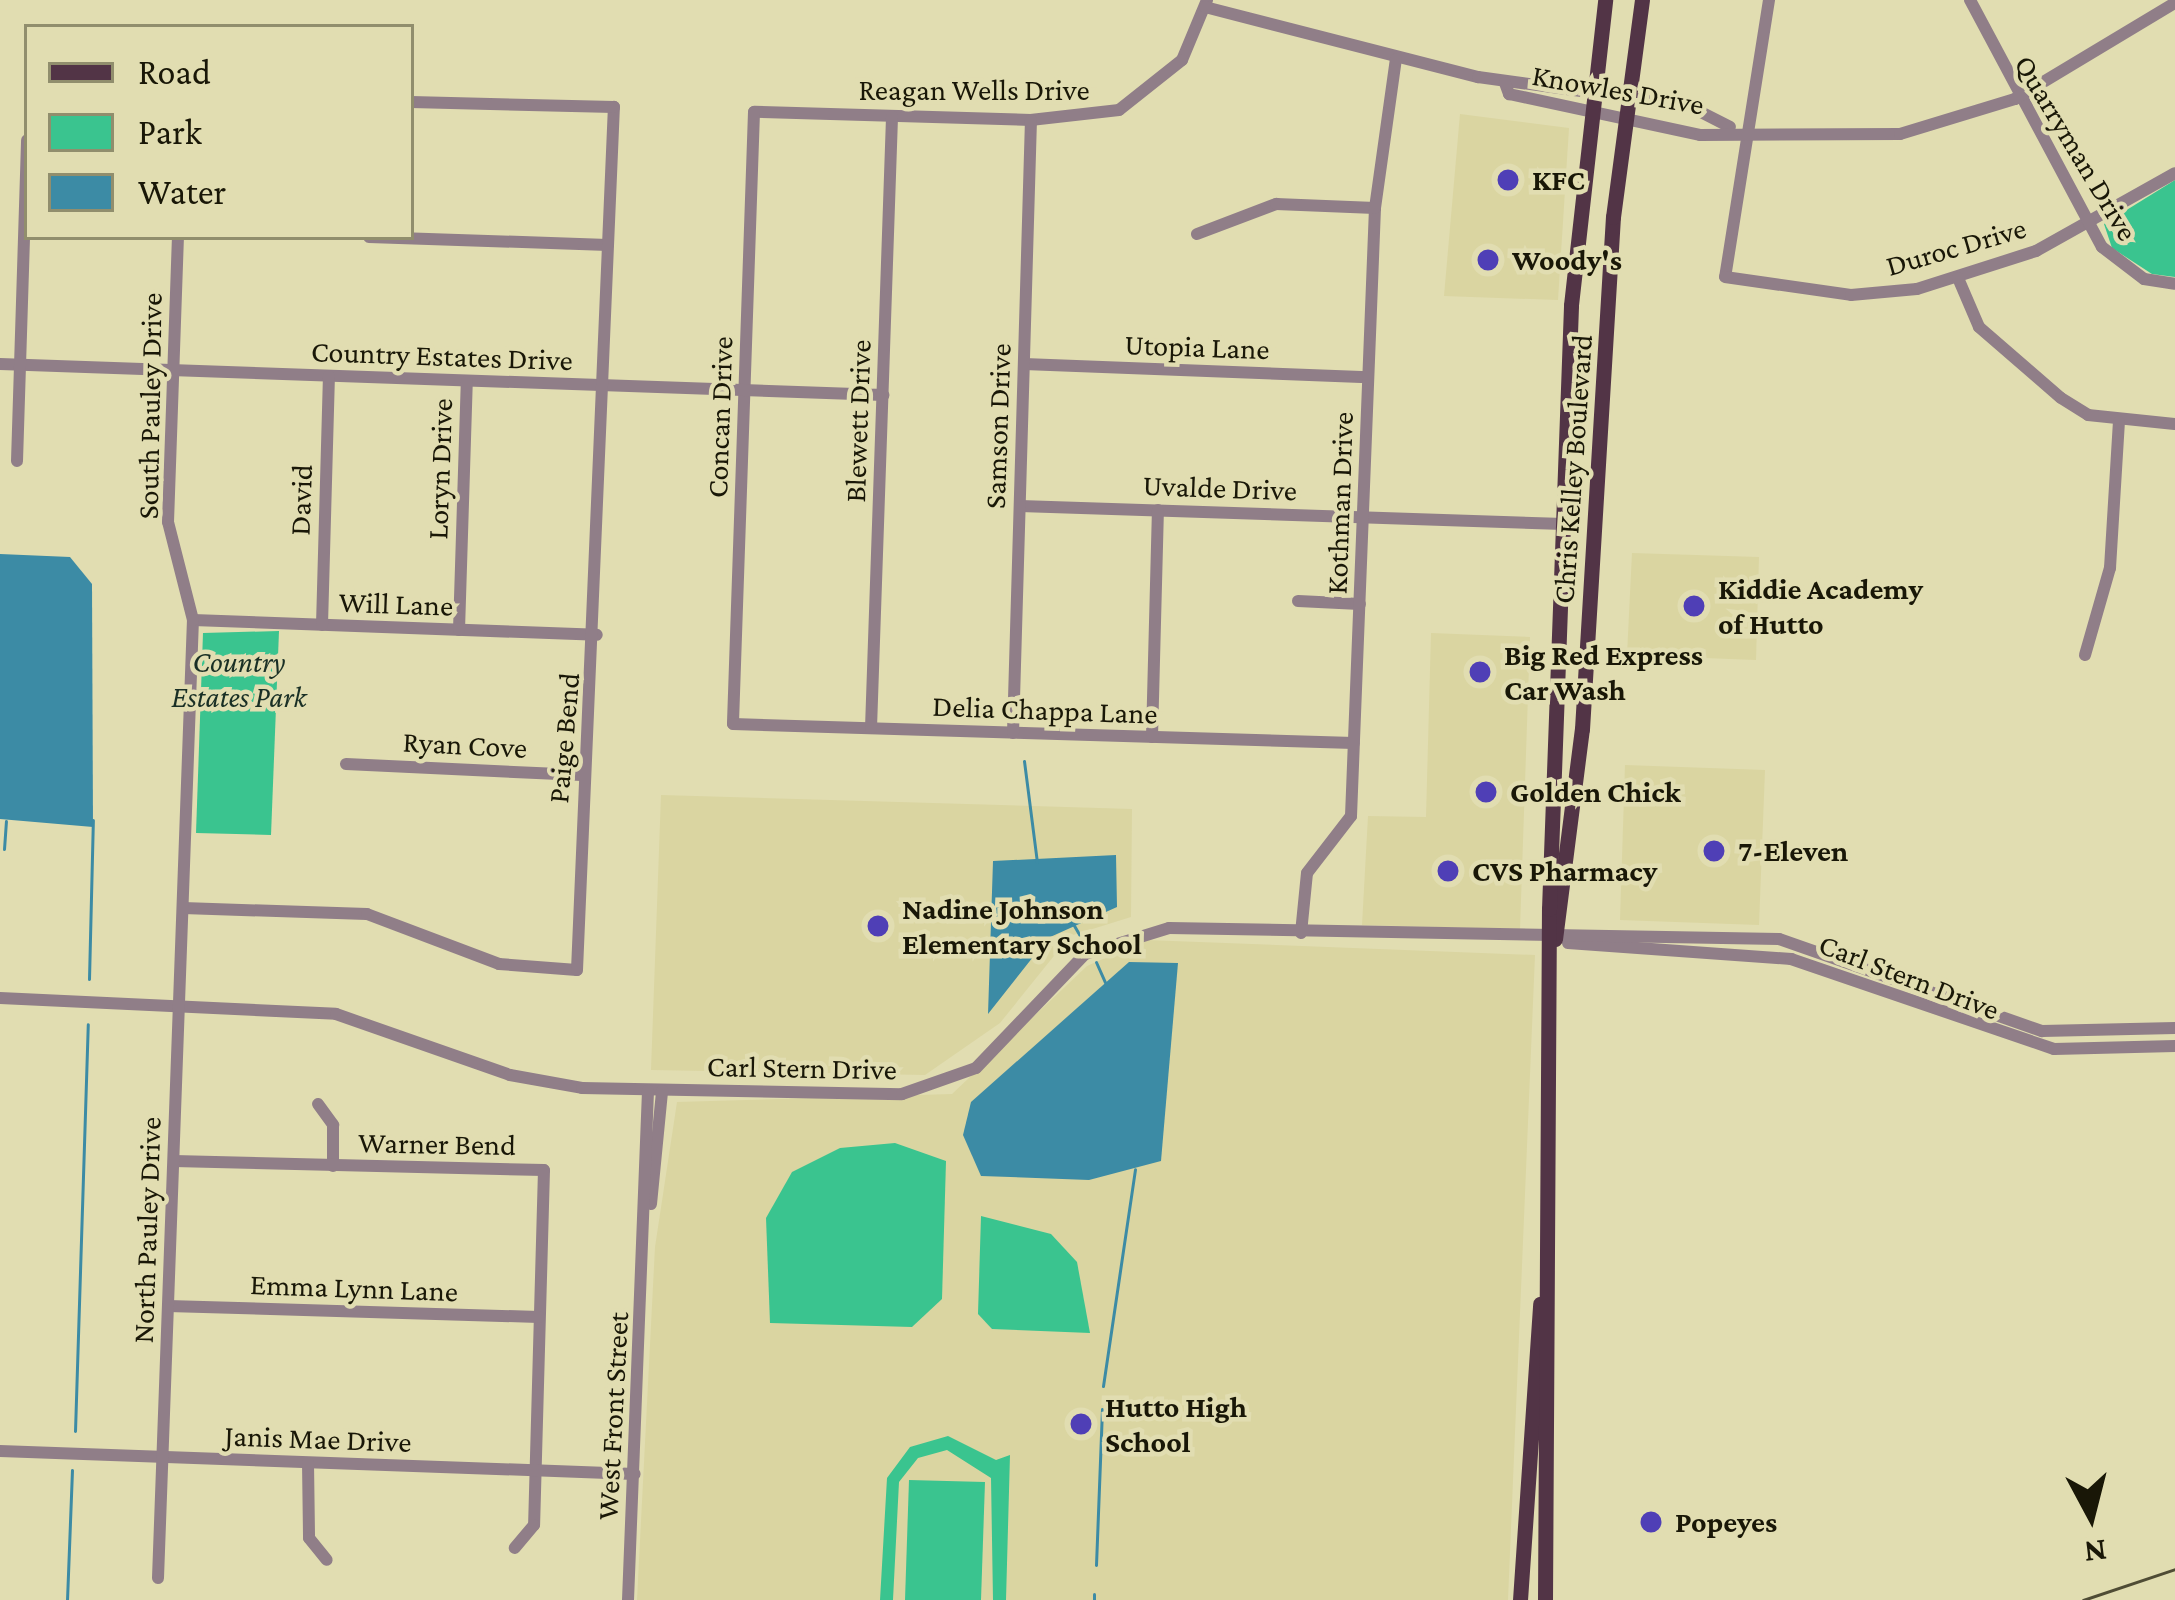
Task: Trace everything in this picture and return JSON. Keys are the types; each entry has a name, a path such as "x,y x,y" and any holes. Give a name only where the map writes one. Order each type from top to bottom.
{"main road":[{"name":"Chris Kelley Boulevard","path":"1520,1600 1544,1281 1564,524 1587,103 1605,0"},
{"name":"Chris Kelley Boulevard","path":"1555,940 1580,752 1624,110 1642,0"},
{"name":"Chris Kelley Boulevard","path":"1544,1281 1554,1376 1545,1600"}],"street":[{"name":"Duroc Drive","path":"1769,0 1736,127 1725,277 1851,295 1958,278 2089,223 2175,173"},
{"name":"Quarryman Drive","path":"1970,0 2015,99 2089,223 2121,267 2175,284"},
{"name":"Knowles Drive","path":"1206,3 1396,59 1624,110 1700,135 1736,127 1900,134 2015,99 2175,3"},
{"name":"Reagan Wells Drive","path":"754,112 1031,120 1146,97 1182,60 1206,3"},
{"name":"Kothman Drive","path":"1301,933 1307,873 1349,827 1375,208 1396,59"},
{"name":"Paige Bend","path":"183,908 367,914 499,964 577,970 582,775 597,635 614,106 414,102"},
{"name":"Knowles Drive","path":"1624,110 1689,106 1736,127"},
{"name":"Concan Drive","path":"734,724 754,112"},
{"name":"Blewett Drive","path":"871,728 892,116"},
{"name":"Samson Drive","path":"1013,733 1031,120"},
{"path":"1197,234 1276,204 1375,208"},
{"path":"17,461 24,236"},
{"path":"414,239 608,245"},
{"name":"South Pauley Drive","path":"178,240 168,522 193,620 180,1005"},
{"path":"1958,278 1995,345 2074,407 2119,422 2175,424"},
{"name":"Country Estates Drive","path":"0,364 883,395"},
{"name":"Utopia Lane","path":"1024,364 1368,377"},
{"name":"David","path":"322,625 329,376"},
{"name":"Loryn Drive","path":"459,630 467,381"},
{"path":"2085,656 2110,568 2119,422"},
{"name":"Uvalde Drive","path":"1020,506 1564,524"},
{"path":"1152,737 1158,510"},
{"path":"1298,602 1360,604"},
{"name":"Will Lane","path":"193,620 597,635"},
{"name":"Delia Chappa Lane","path":"734,724 1354,743"},
{"name":"Ryan Cove","path":"346,764 582,775"},
{"name":"Carl Stern Drive","path":"0,998 336,1014 535,1082 655,1090 927,1091 976,1068 1112,938 1169,928 1555,940 1779,939 2042,1030 2175,1028"},
{"name":"Carl Stern Drive","path":"1555,940 1791,959 2054,1049 2175,1046"},
{"name":"North Pauley Drive","path":"158,1578 180,1005"},
{"name":"West Front Street","path":"628,1600 655,1090"},
{"path":"318,1104 333,1125 333,1166"},
{"name":"Warner Bend","path":"174,1161 544,1170 534,1525 515,1548"},
{"name":"Emma Lynn Lane","path":"168,1306 539,1317"},
{"name":"Janis Mae Drive","path":"0,1451 635,1474"},
{"path":"308,1463 309,1538 327,1560"}],"shaded area":[{"path":"1460,114 1569,128 1558,300 1444,296"},
{"name":"Kiddie Academy of Hutto","path":"1632,553 1759,557 1756,660 1627,655"},
{"path":"1431,633 1530,637 1520,929 1362,925 1368,816 1426,817"},
{"path":"1625,765 1765,770 1759,925 1620,920"},
{"name":"Nadine Johnson Elementary School","path":"661,795 1132,809 1131,917 1070,936 1000,1023 925,1075 651,1070"},
{"name":"Hutto High School","path":"1146,940 1535,955 1508,1600 637,1600 655,1247 677,1102 952,1094 1087,966"}],"green space":[{"path":"2175,180 2175,277 2152,274 2112,248 2104,224"},
{"name":"Country Estates Park","path":"279,631 271,835 196,833 203,633"},
{"path":"895,1143 946,1161 942,1299 912,1327 770,1323 766,1218 792,1172 840,1148"},
{"path":"981,1216 1051,1234 1077,1262 1090,1333 992,1329 978,1314"},
{"path":"948,1436 996,1460 1010,1455 1006,1600 993,1600 991,1478 947,1450 918,1458 899,1482 893,1600 880,1600 887,1478 910,1447"},
{"path":"909,1480 985,1482 981,1600 905,1600"}],"water":[{"path":"0,554 70,557 92,584 93,827 0,819"},
{"path":"1116,855 1117,907 1048,938 988,1014 993,861"},
{"path":"1129,962 1178,963 1161,1161 1089,1180 981,1176 963,1135 971,1102"}],"waterway":[{"path":"1024,761 1037,862"},
{"path":"89,979 93,820"},
{"path":"4,849 6,821"},
{"path":"1072,922 1083,941"},
{"path":"1096,962 1105,982"},
{"path":"75,1431 88,1024"},
{"path":"1103,1386 1135,1169"},
{"path":"1096,1565 1102,1409"},
{"path":"67,1600 72,1470"},
{"path":"1094,1594 1094,1600"}],"railway":[{"path":"2083,1600 2175,1569"}],"place":[{"name":"KFC","path":"1508,180"},
{"name":"Woody's","path":"1488,260"},
{"name":"Kiddie Academy of Hutto","path":"1694,606"},
{"name":"Big Red Express Car Wash","path":"1480,672"},
{"name":"Golden Chick","path":"1486,792"},
{"name":"7-Eleven","path":"1714,851"},
{"name":"CVS Pharmacy","path":"1448,871"},
{"name":"Nadine Johnson Elementary School","path":"878,926"},
{"name":"Hutto High School","path":"1081,1424"},
{"name":"Popeyes","path":"1651,1522"}]}
